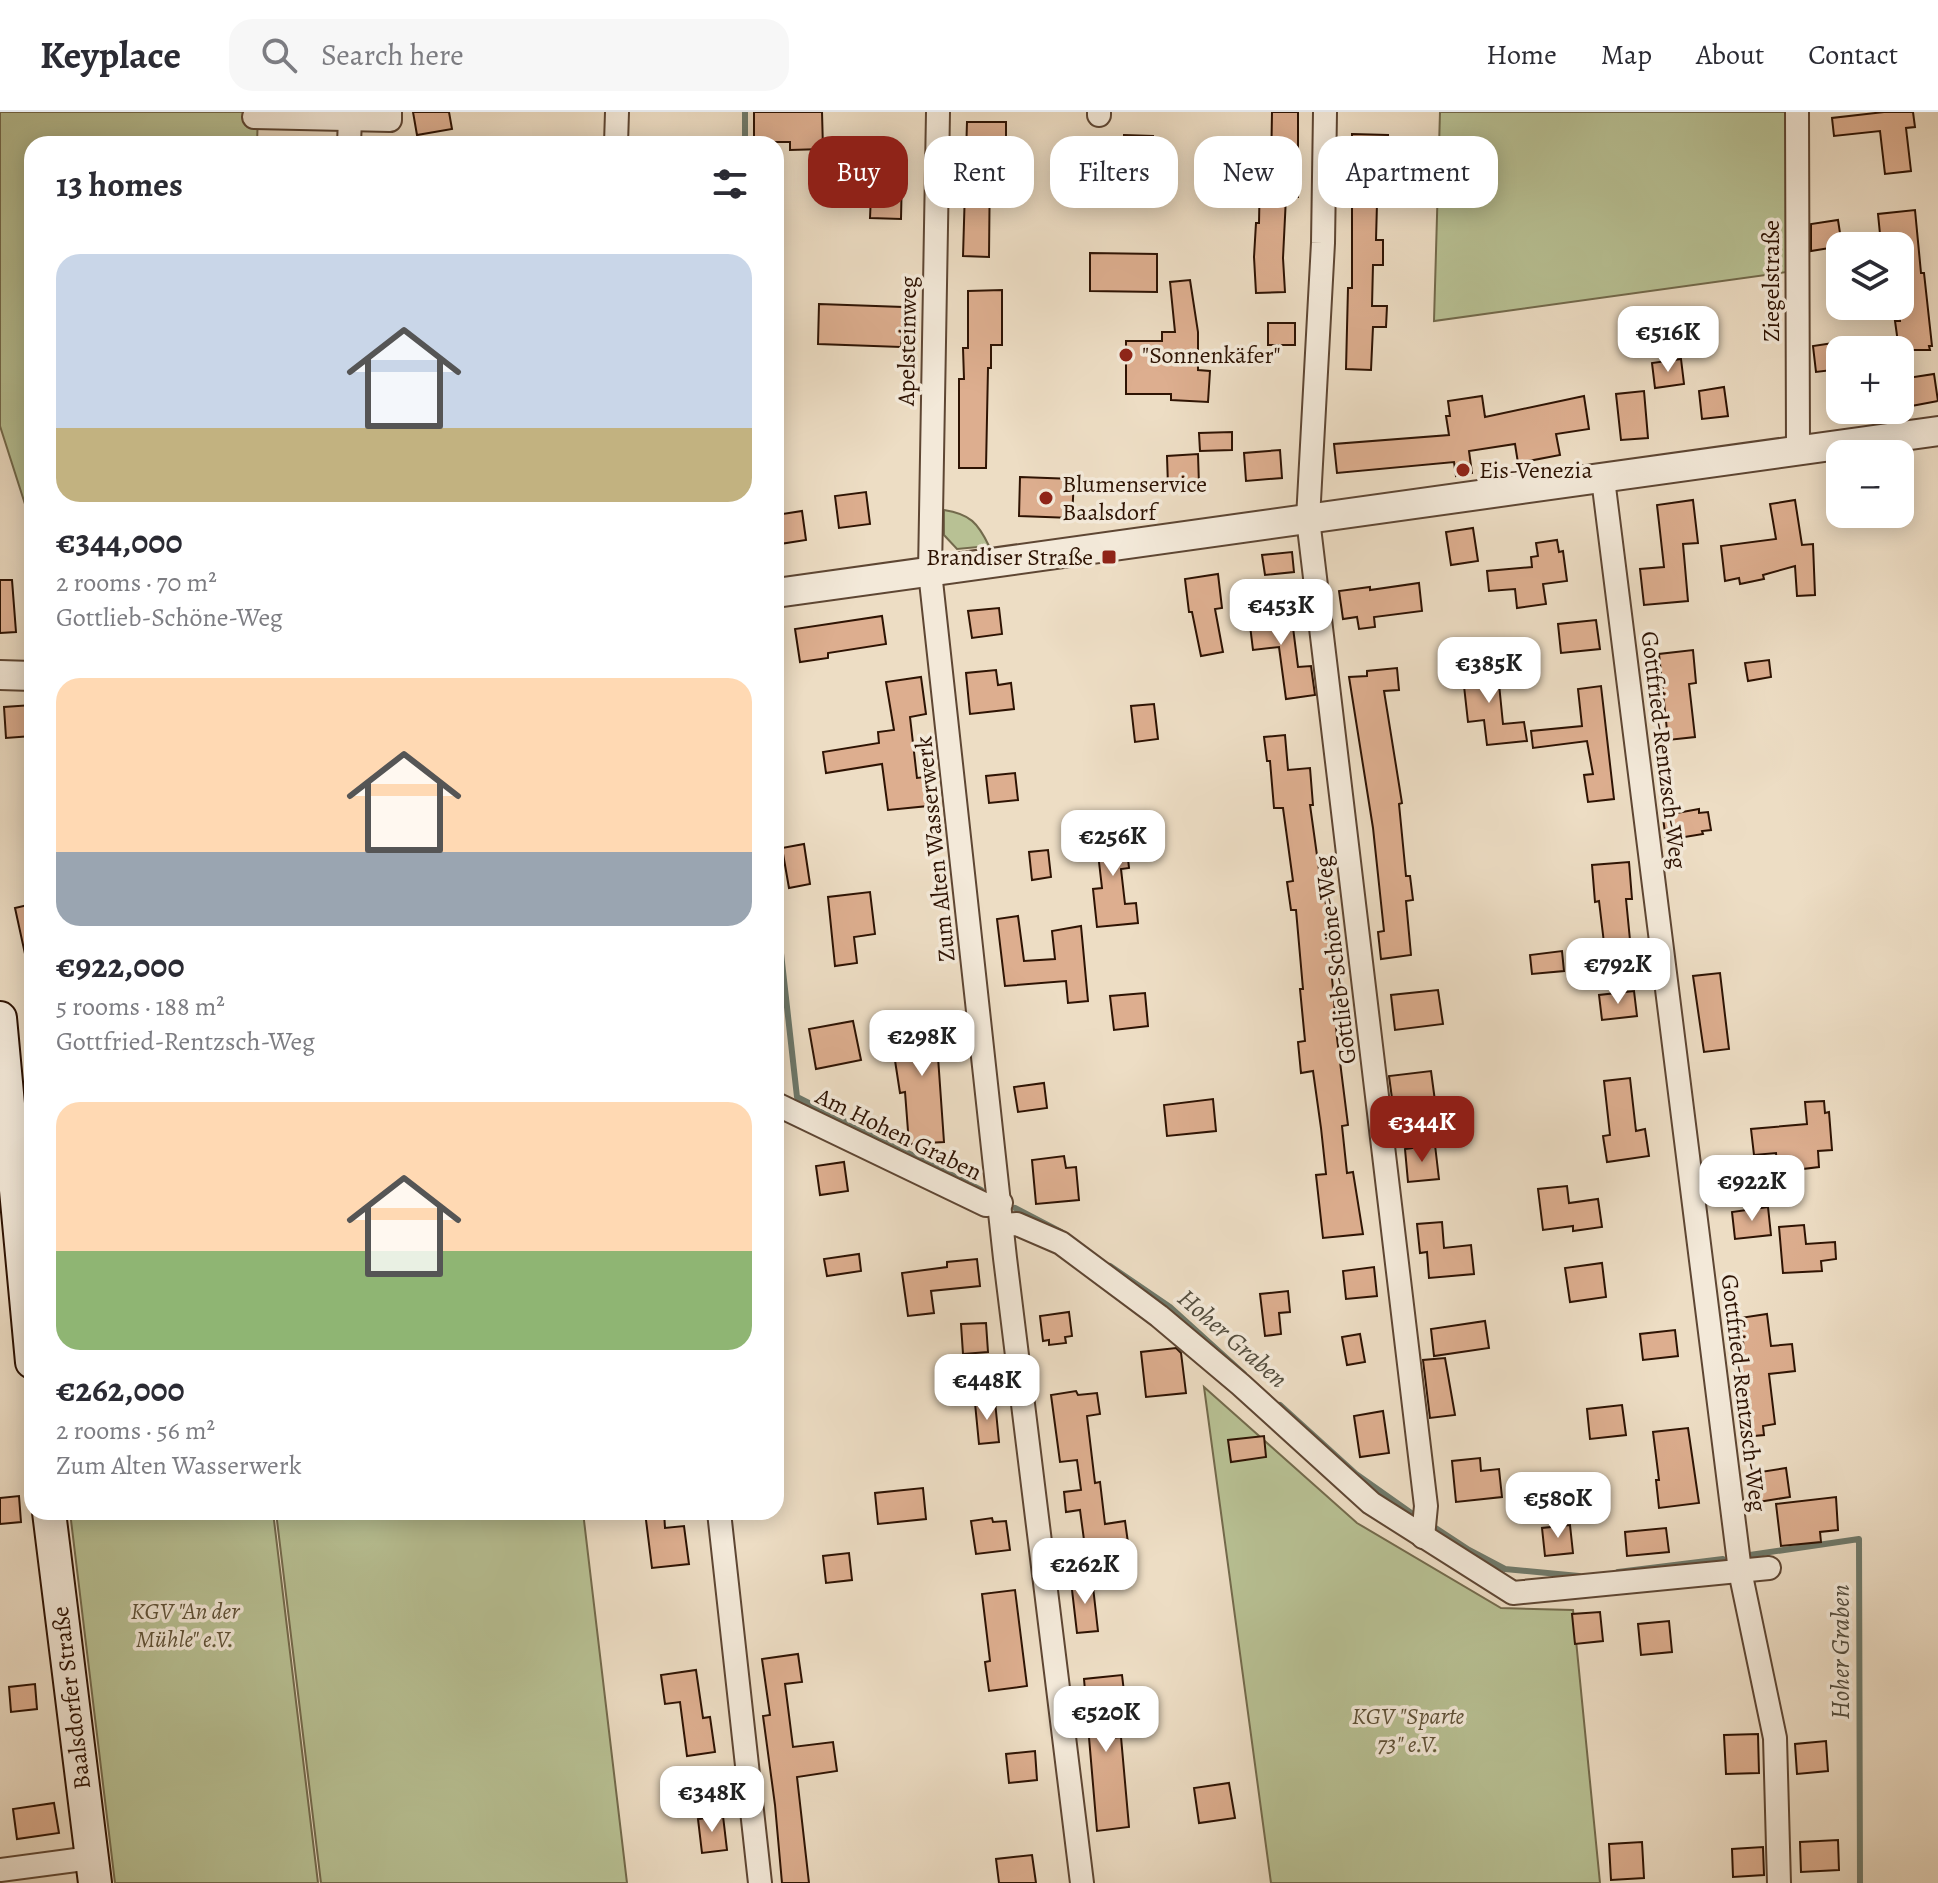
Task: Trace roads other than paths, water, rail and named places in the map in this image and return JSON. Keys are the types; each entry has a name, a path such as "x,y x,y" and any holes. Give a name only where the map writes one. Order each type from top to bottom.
{"main road":[{"path":"0,1018 24,1276"},
{"name":"Baalsdorfer Straße","path":"50,1520 93,1870"}],"street":[{"path":"254,117 390,120 390,112"},
{"path":"616,136 617,112"},
{"name":"Apelsteinweg","path":"930,572 938,112"},
{"name":"Gottlieb-Schöne-Weg","path":"1325,112 1323,243 1308,519 1426,1506 1423,1537"},
{"name":"Ziegelstraße","path":"1797,112 1798,449"},
{"path":"349,136 350,118"},
{"path":"784,592 1938,431"},
{"name":"Gottfried-Rentzsch-Weg","path":"1603,479 1740,1571 1775,1738 1779,1883"},
{"name":"Zum Alten Wasserwerk","path":"930,572 1002,1214 1082,1883"},
{"path":"0,675 24,676"},
{"name":"Am Hohen Graben","path":"784,1108 1061,1243 1159,1316 1241,1385 1371,1503 1513,1593 1769,1568"},
{"path":"720,1520 760,1883"},
{"path":"0,1870 93,1870"}],"waterway":[{"name":"Hoher Graben","path":"745,112 745,136"},
{"name":"Hoher Graben","path":"784,980 797,1097 981,1190"},
{"name":"Hoher Graben","path":"1015,1208 1061,1232"},
{"name":"Hoher Graben","path":"1110,1266 1170,1307 1244,1374"},
{"name":"Hoher Graben","path":"1280,1405 1356,1474 1414,1515"},
{"name":"Hoher Graben","path":"1434,1527 1505,1569 1579,1576"},
{"name":"Hoher Graben","path":"1743,1556 1859,1539 1860,1883"},
{"name":"Hoher Graben","path":"1618,1572 1723,1559"}],"place":[{"name":"\"Sonnenkäfer\"","path":"1126,355"},
{"name":"Eis-Venezia","path":"1463,470"},
{"name":"Blumenservice Baalsdorf","path":"1046,498"},
{"name":"Brandiser Straße","path":"1109,557"}],"park label":[{"name":"KGV \"An der Mühle\" e.V.","path":"185,1625"},
{"name":"KGV \"Sparte 73\" e.V.","path":"1408,1730"}]}
